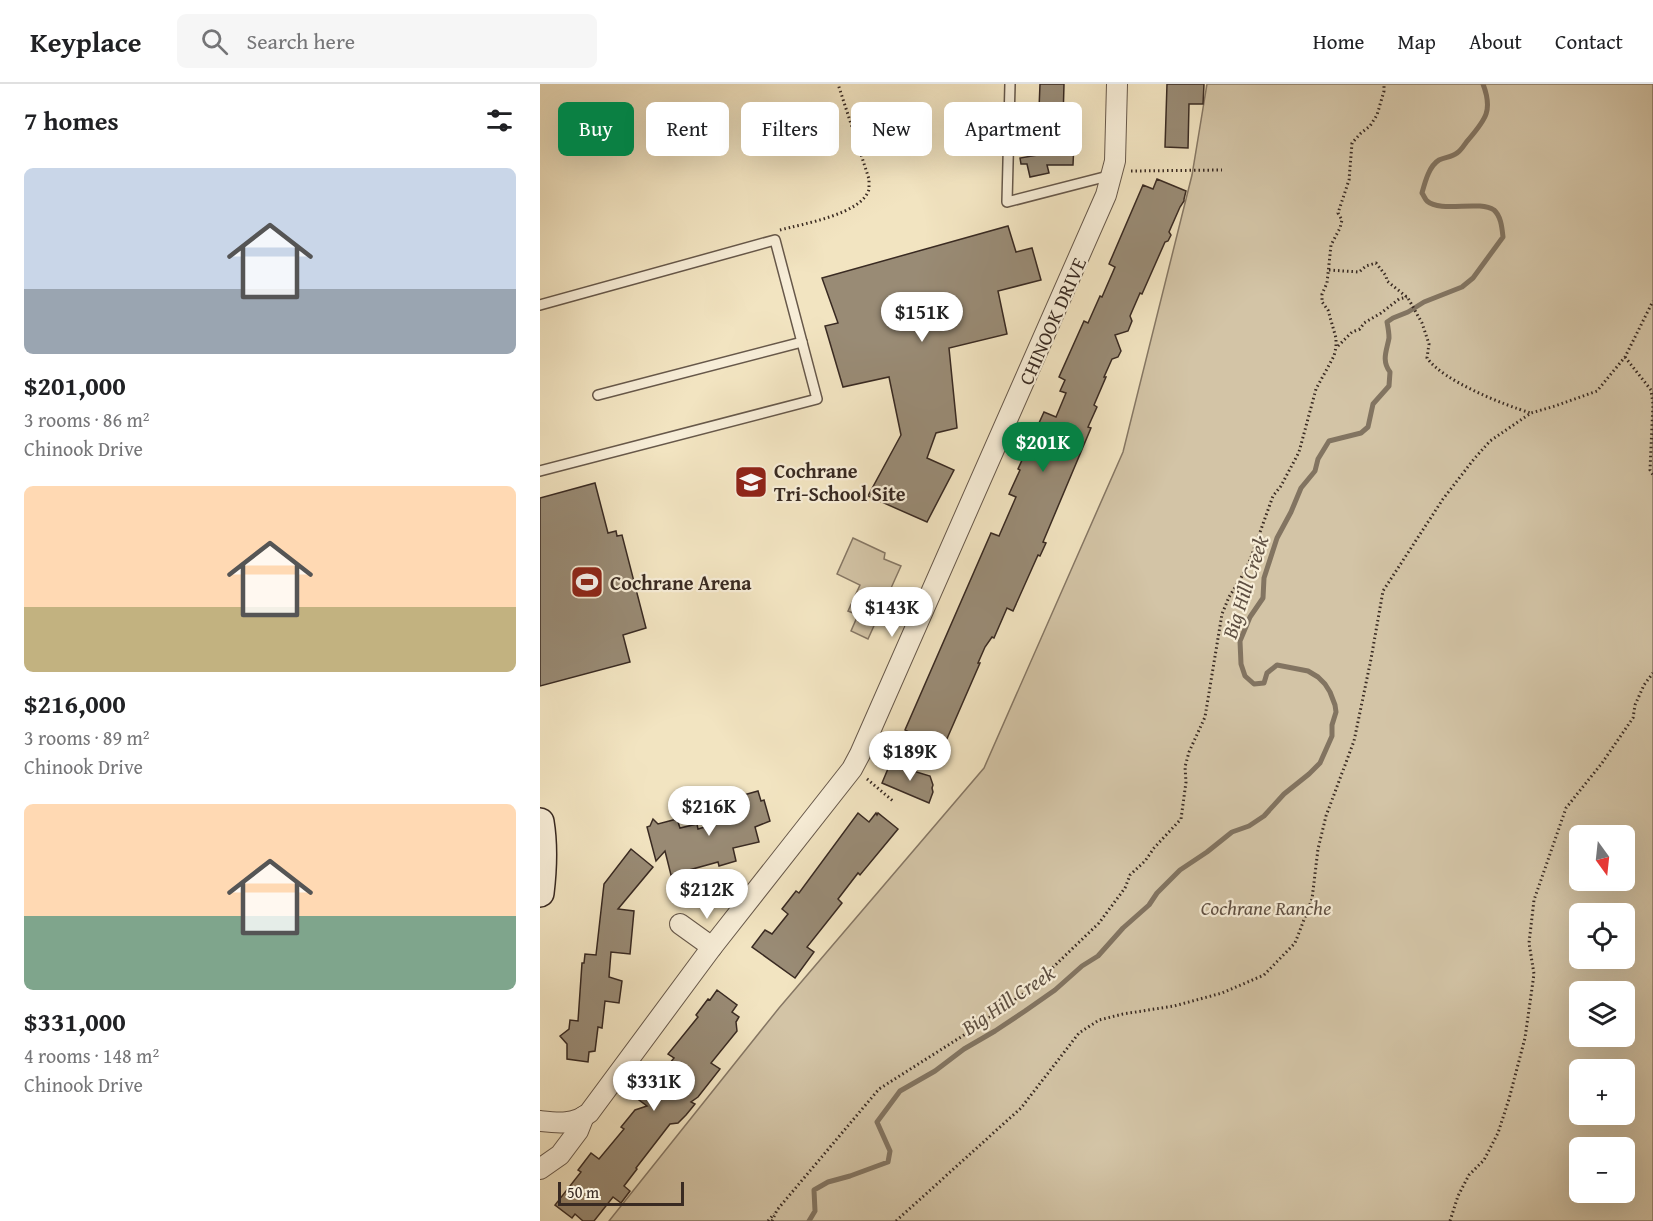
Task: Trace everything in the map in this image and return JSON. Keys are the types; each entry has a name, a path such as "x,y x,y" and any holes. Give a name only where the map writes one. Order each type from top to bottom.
{"street":[{"name":"CHINOOK DRIVE","path":"540,1169 560,1155 578,1131 584,1116 603,1094 712,947 852,769 860,754 1103,204 1119,173 1114,161 1118,84"},
{"path":"540,822 543,846 540,892"},
{"path":"680,924 712,947"},
{"path":"540,1121 563,1123 575,1121 584,1116"}],"lane":[{"path":"1010,84 1007,202 1119,173"},
{"path":"540,304 775,240 817,399 540,471"},
{"path":"598,395 802,342"}],"path":[{"path":"773,231 847,210 862,200 869,188 869,179 838,84"},
{"path":"770,1221 879,1089 964,1035 1023,994 1045,975 1099,923 1125,888 1130,875 1181,819 1186,782 1185,767 1189,752 1205,717 1222,614 1250,560 1274,496 1299,452 1316,389 1334,356 1336,338 1328,310 1322,302 1331,245 1342,220 1338,213 1349,180 1352,143 1370,126 1377,115 1384,84"},
{"path":"1119,173 1222,170"},
{"path":"1328,270 1359,272 1366,266 1376,263 1387,281 1408,298 1422,323 1429,344 1427,358 1438,370 1459,383 1506,405 1531,412"},
{"path":"1336,347 1352,332 1360,329 1364,323 1399,299 1408,298"},
{"path":"896,1221 1021,1108 1079,1033 1099,1020 1174,1006 1222,993 1264,975 1295,943 1312,899 1318,849 1326,816 1354,741 1383,591 1443,499 1490,441 1531,412 1597,391 1625,357 1653,301"},
{"path":"1625,357 1652,390 1650,470 1653,475"},
{"path":"1450,1221 1458,1196 1469,1175 1484,1160 1498,1133 1509,1099 1525,1038 1534,974 1529,943 1534,900 1566,808 1602,763 1633,718 1635,705 1644,684 1653,673"},
{"path":"863,776 893,801"}],"green space":[{"name":"Cochrane Ranche","path":"1207,84 1653,84 1653,1221 609,1221 779,1008 984,768 1123,452 1192,175"},
{"path":"853,538 885,553 884,559 901,566 868,639 851,631 858,615 848,611 860,585 837,574"}],"building":[{"path":"1040,84 1064,84 1064,102 1039,102"},
{"path":"1167,84 1204,84 1203,104 1189,104 1188,148 1165,147"},
{"path":"1073,156 1073,165 1047,165 1049,173 1030,177 1027,164 1021,164 1020,158"},
{"path":"1157,179 1186,191 1184,201 1169,232 1171,235 1165,242 1130,316 1132,321 1128,331 1115,335 1121,351 1118,357 1112,359 1104,377 1106,377 1094,405 1097,407 1088,427 1091,428 1043,542 1046,543 1040,556 1038,555 1013,611 1007,608 994,638 992,637 985,647 939,757 906,743 909,732 905,730 991,533 999,536 1016,497 1009,494 1020,470 1018,469 1044,412 1056,417 1066,393 1060,391 1065,380 1059,377 1084,321 1088,323 1100,296 1102,297 1115,267 1109,264 1143,185 1153,189"},
{"path":"1008,226 1016,252 1032,248 1041,280 998,291 1007,334 949,348 957,428 936,433 927,458 954,470 927,522 868,496 901,435 889,377 843,387 825,326 838,323 822,278"},
{"name":"Cochrane Arena","path":"595,483 608,533 616,531 617,536 622,535 646,628 623,635 630,662 540,686 540,498"},
{"path":"890,764 930,776 933,792 929,803 882,783"},
{"path":"758,791 761,801 764,800 770,821 755,827 759,842 733,848 736,861 719,866 718,862 671,875 665,851 656,861 647,827 653,819 658,824 677,819 680,828 697,824 698,829 732,819 730,809 736,807 733,798"},
{"path":"858,813 869,822 878,813 898,829 838,899 842,903 807,947 814,952 795,978 752,947 765,930 772,934 788,914 782,909 796,891 799,893"},
{"path":"631,849 653,867 618,909 634,911 630,954 611,952 609,977 622,981 619,1003 605,1001 602,1028 598,1027 595,1051 589,1052 588,1062 567,1059 567,1044 560,1036 569,1029 570,1020 578,1021 582,963 584,963 585,954 596,955 604,884"},
{"path":"717,990 737,1005 732,1012 739,1017 736,1022 737,1031 711,1063 720,1069 698,1097 691,1102 695,1104 686,1115 678,1123 670,1124 636,1168 624,1186 630,1191 621,1203 613,1197 594,1221 583,1221 575,1214 572,1218 555,1205 581,1172 578,1170 591,1153 599,1159 624,1129 621,1127 635,1110 647,1106 635,1097 646,1082 662,1094 665,1069 674,1058 668,1054"}],"waterway":[{"name":"Big Hill Creek","path":"809,1221 815,1211 814,1190 828,1182 888,1162 890,1151 877,1122 900,1091 935,1071 964,1049 1055,990 1082,966 1098,956 1180,870 1232,832 1249,826 1264,816 1284,794 1320,763 1332,736 1332,725 1336,712 1325,684 1308,671 1277,665 1267,673 1264,683 1254,684 1245,676 1241,664 1240,641 1250,617 1263,598 1264,578 1277,538 1301,488 1315,471 1318,459 1329,441 1361,433 1368,427 1373,404 1389,386 1390,372 1385,359 1389,338 1387,322 1424,302 1462,287 1473,278 1503,237 1500,219 1494,210 1479,206 1441,206 1427,201 1422,193 1433,166 1439,160 1459,152 1484,120 1487,101 1483,84"}],"place":[{"name":"Cochrane Tri-School Site","path":"751,482"},
{"name":"Cochrane Arena","path":"587,582"}]}
